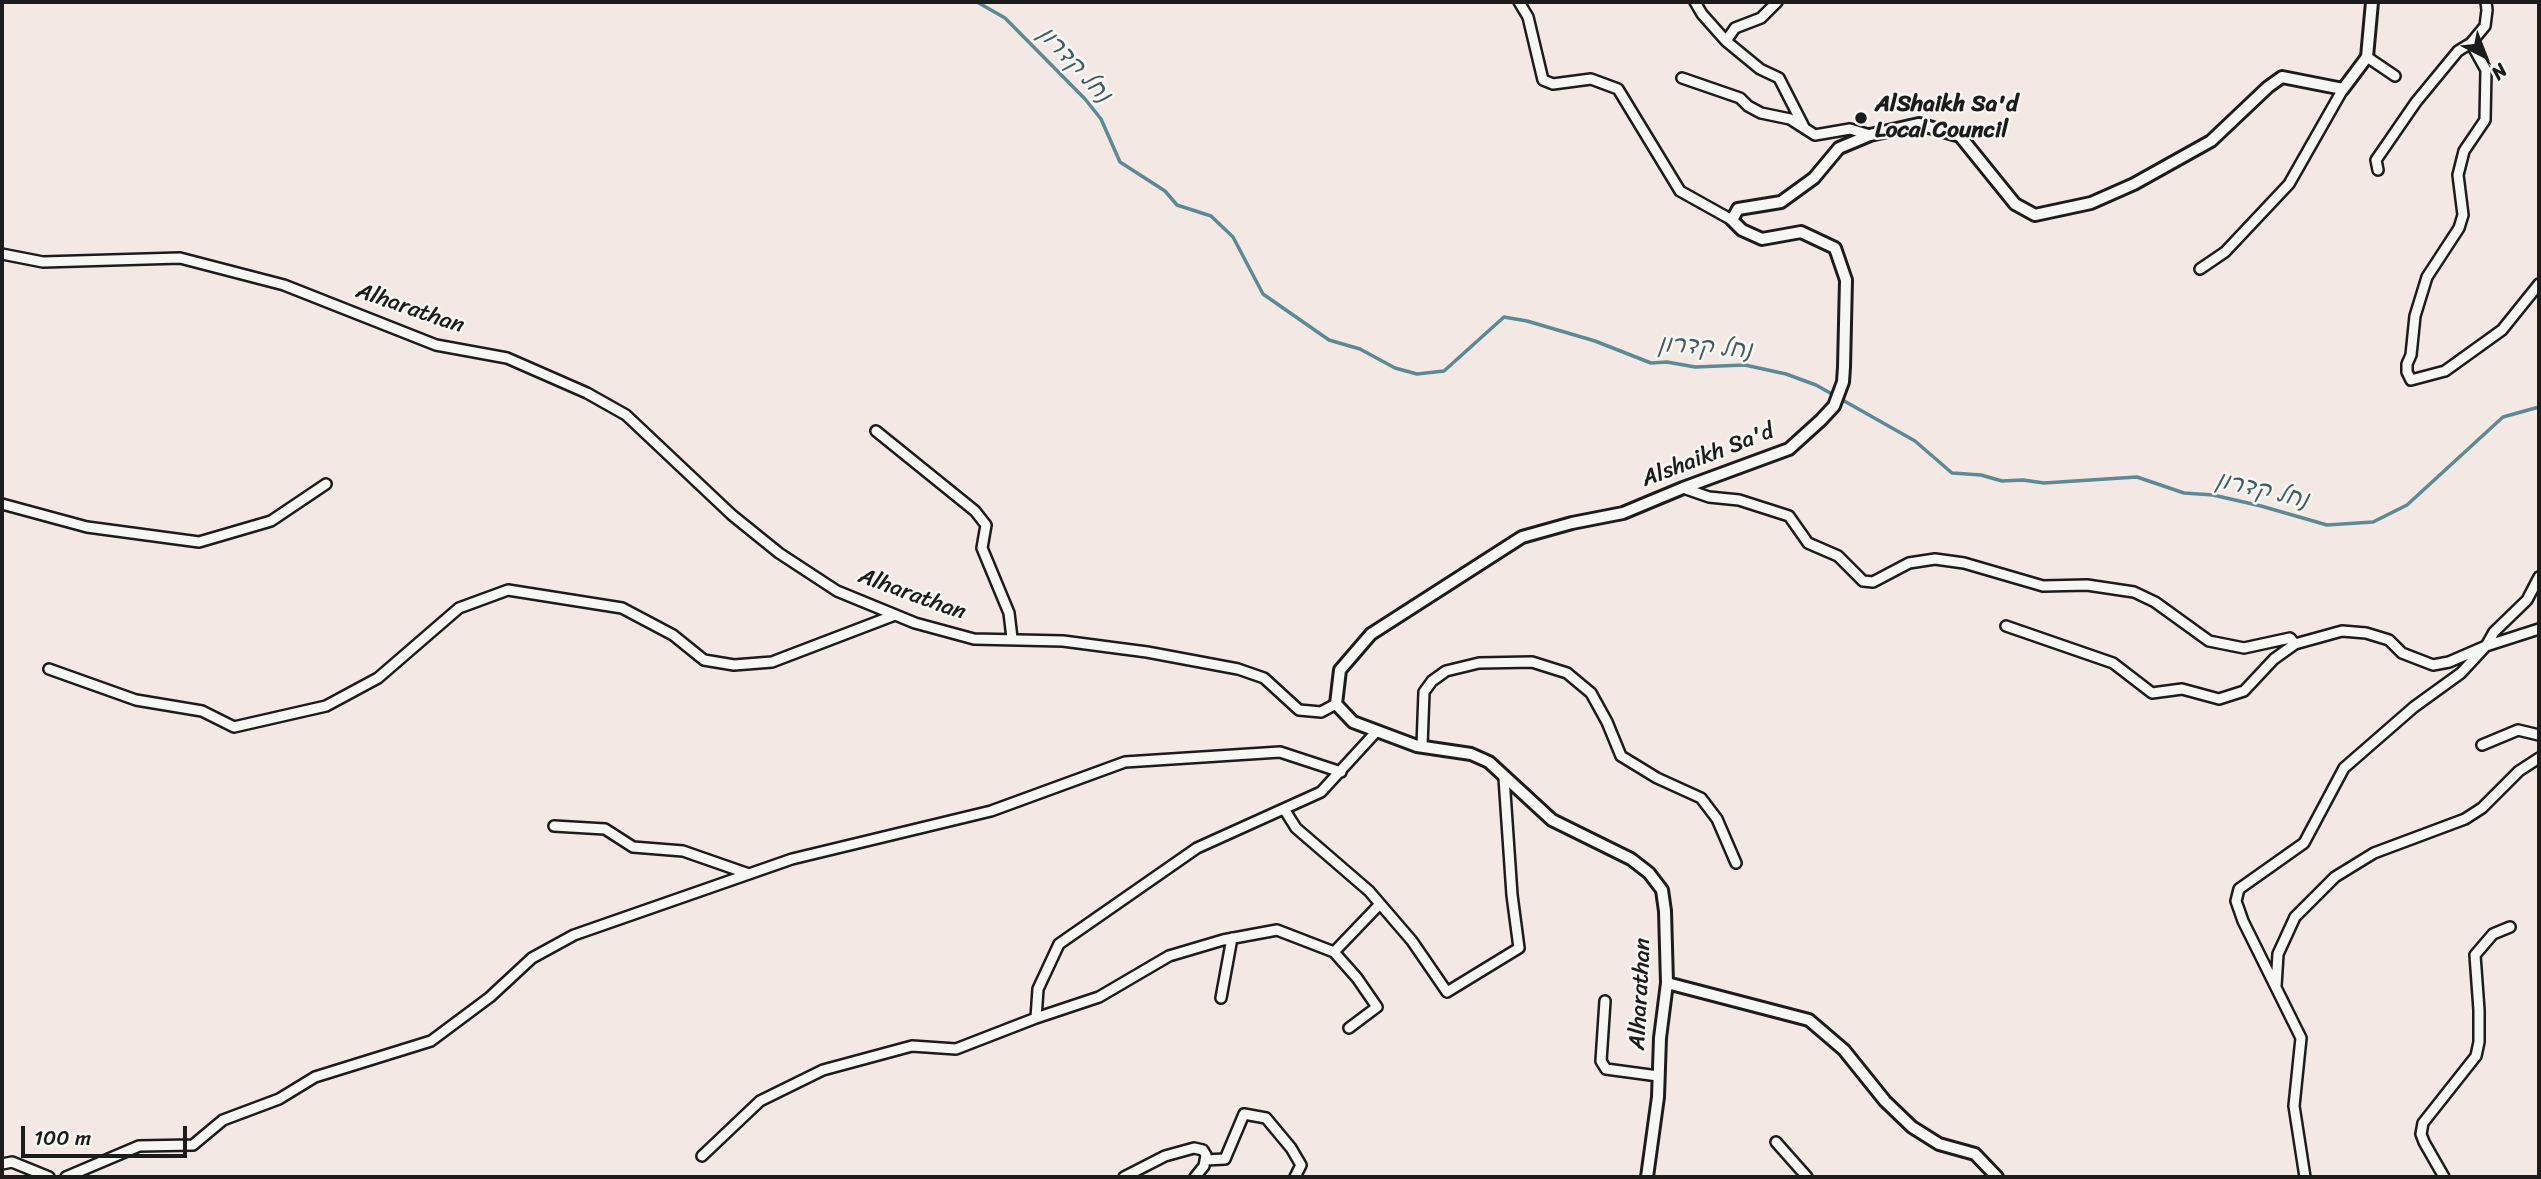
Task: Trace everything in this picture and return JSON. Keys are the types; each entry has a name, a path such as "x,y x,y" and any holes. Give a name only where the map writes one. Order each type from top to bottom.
{"street":[{"path":"1519,2 1528,17 1543,80 1553,84 1591,79 1618,89 1680,191 1732,220 1738,209 1781,202 1814,178 1839,148 1870,135 1919,124 1960,136 2015,204 2035,215 2091,203 2134,184 2211,141 2282,76 2343,89"},
{"path":"1695,2 1702,15 1726,41 1760,69 1779,78 1805,128"},
{"path":"1726,41 1735,28 1760,18 1777,2"},
{"path":"2200,269 2225,252 2289,184 2343,89 2367,57 2372,2"},
{"path":"2378,170 2376,160 2416,102 2458,51 2471,43 2485,26 2486,2"},
{"path":"2471,43 2486,70 2484,120 2465,151 2458,175 2463,215 2459,228 2427,277 2415,316 2407,373 2412,380 2445,371 2502,330 2539,284"},
{"path":"2367,57 2395,76"},
{"path":"1682,78 1740,98 1761,113 1790,119 1815,135 1850,129 1870,135"},
{"name":"Alshaikh Sa'd","path":"1336,704 1340,670 1371,634 1522,537 1623,513 1789,449 1834,406 1843,382 1846,280 1835,248 1801,232 1762,239 1742,230 1732,220"},
{"name":"Alharathan","path":"2,254 43,262 180,258 284,285 436,345 507,358 587,393 626,415 732,515 779,553 836,591 915,623 974,639 1063,641 1147,652 1238,669 1264,678 1298,709 1321,712 1336,704 1353,722 1376,732 1422,746 1471,754 1489,762 1552,820 1631,859 1649,873 1662,890 1667,983 1647,1177"},
{"path":"876,431 975,511 986,525 982,548 1009,613 1012,638"},
{"path":"2,503 87,527 199,542 271,521 326,484"},
{"path":"1683,488 1709,497 1739,500 1788,516 1808,543 1838,556 1863,581 1873,582 1909,563 1935,559 1964,563 2043,586 2087,585 2134,592 2155,601 2209,641 2244,648 2290,638 2295,644"},
{"path":"2305,1177 2294,1105 2301,1038 2243,921 2236,901 2239,889 2304,843 2344,768 2414,707 2461,673 2486,646 2494,632 2527,600 2539,577"},
{"path":"49,669 136,699 202,711 234,727 326,706 378,678 459,608 508,590 622,608 673,635 704,660 734,665 772,662 895,615"},
{"path":"2006,626 2113,663 2152,693 2182,689 2219,699 2244,691 2274,659 2295,644 2342,631 2366,633 2389,640 2402,653 2434,665 2539,629"},
{"path":"1422,746 1424,692 1432,681 1446,671 1479,663 1532,662 1567,673 1591,694 1607,722 1621,756 1657,778 1701,798 1717,819 1736,863"},
{"path":"2482,745 2518,730 2539,735"},
{"path":"1036,1018 1038,989 1059,944 1197,848 1321,792 1376,732"},
{"path":"66,1177 139,1146 193,1145 223,1120 279,1099 315,1077 431,1041 489,997 532,958 564,941 792,859 991,811 1125,762 1280,752 1341,772"},
{"path":"2276,988 2277,954 2295,917 2335,877 2374,853 2465,819 2482,808 2519,771 2539,758"},
{"path":"1284,809 1296,828 1380,904 1412,941 1447,992 1520,948 1512,895 1504,778"},
{"path":"554,827 605,829 633,847 683,851 750,874"},
{"path":"1334,952 1380,904"},
{"path":"2444,1177 2424,1142 2421,1134 2423,1123 2476,1056 2479,1010 2475,955 2493,934 2510,927"},
{"path":"702,1156 760,1101 822,1070 912,1046 956,1049 1036,1018 1099,998 1169,956 1232,938 1277,930 1334,952 1357,978 1377,1007 1349,1028"},
{"path":"1221,998 1232,938"},
{"path":"1667,983 1809,1020 1844,1050 1885,1101 1912,1127 1939,1144 1975,1154 1997,1177"},
{"path":"1605,1002 1601,1061 1606,1069 1658,1076"},
{"path":"1205,1160 1225,1158 1244,1114 1266,1118 1291,1148 1301,1165 1295,1177"},
{"path":"1776,1142 1807,1177"},
{"path":"1124,1177 1141,1167 1194,1148 1203,1150 1206,1155 1195,1177"},
{"path":"2,1164 12,1162 49,1177"}],"waterway":[{"name":"נחל קדרון","path":"977,2 1005,18 1085,99 1101,119 1120,162 1165,191 1177,205 1211,216 1233,237 1263,294 1329,340 1360,349 1395,368 1417,374 1444,371 1504,317 1595,341 1651,363 1667,362 1695,367 1745,365 1786,374 1816,385 1915,441 1952,473 1981,475 2002,481 2044,483 2137,477 2184,493 2213,495 2327,525 2373,522 2407,505 2503,417 2539,407"}],"place":[{"name":"AlShaikh Sa'd Local Council","path":"1861,118"}]}
